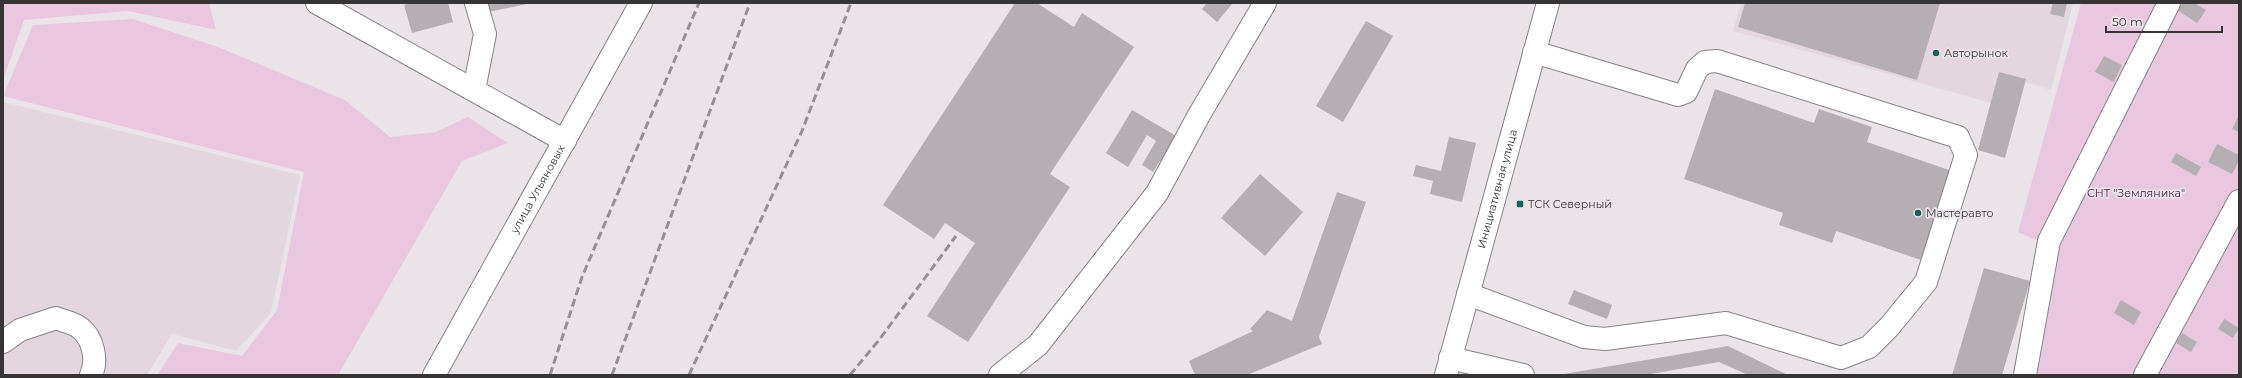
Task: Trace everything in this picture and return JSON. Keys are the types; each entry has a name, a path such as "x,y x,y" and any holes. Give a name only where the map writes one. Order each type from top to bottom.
{"street":[{"path":"317,3 565,141"},
{"path":"474,90 485,34 476,3"},
{"name":"улица Ульяновых","path":"434,375 641,3"},
{"path":"1000,375 1038,345 1157,193 1199,115 1264,3"},
{"name":"Инициативная улица","path":"1448,367 1548,3"},
{"path":"2025,375 2049,241 2140,56 2169,3"},
{"path":"1468,294 1584,337 1605,339 1726,323 1841,358 1869,347 1926,282 1966,154 1958,138 1717,60 1704,62 1697,69 1686,92 1678,95 1534,52"},
{"path":"2145,375 2239,201"},
{"path":"3,342 20,330 56,318 80,328 93,347 93,370 91,375"},
{"path":"1448,367 1523,375"}],"shaded area":[{"name":"Авторынок","path":"1741,3 2073,3 2051,90 2003,75 1995,104 1733,31"},
{"path":"3,102 300,175 271,313 236,351 172,334 147,375 3,375"}],"green space":[{"path":"3,3 209,3 216,30 128,11 24,20 3,80"},
{"name":"СНТ \"Земляника\"","path":"2081,3 2239,3 2239,375 2012,375 2043,243 2018,232"},
{"path":"133,19 218,47 345,100 390,137 436,132 468,117 508,143 462,161 338,375 157,375 178,343 242,356 277,310 304,172 3,96 33,25"}],"building":[{"path":"413,3 448,3 453,22 412,33 404,5"},
{"path":"481,3 527,3 527,4 483,13"},
{"path":"1015,3 1037,3 1074,27 1082,13 1134,47 1050,174 1070,187 968,342 927,316 975,243 945,223 934,239 883,205"},
{"path":"1207,3 1233,3 1217,22 1202,9"},
{"path":"1745,3 1940,3 1917,80 1738,27"},
{"path":"2053,3 2067,3 2064,17 2050,14"},
{"path":"2182,3 2194,3 2206,10 2197,23 2177,10"},
{"path":"1366,21 1393,36 1343,122 1316,106"},
{"path":"2104,56 2122,65 2114,82 2095,72"},
{"path":"1999,72 2026,79 2005,158 1978,150"},
{"path":"1715,89 1814,123 1819,109 1872,127 1867,142 1955,172 1924,261 1836,231 1832,243 1779,225 1783,213 1684,179"},
{"path":"1132,110 1178,137 1163,163 1160,161 1153,172 1142,165 1156,141 1147,135 1128,167 1106,153"},
{"path":"2239,115 2239,132 2232,129"},
{"path":"1449,137 1476,143 1462,202 1430,194 1433,181 1413,176 1416,165 1441,171"},
{"path":"2217,144 2239,155 2239,161 2232,174 2208,162"},
{"path":"2176,153 2201,167 2196,176 2171,162"},
{"path":"1260,174 1303,212 1265,256 1221,218"},
{"path":"1337,192 1366,202 1319,337 1322,344 1247,375 1195,375 1189,361 1253,331 1250,329 1267,310 1292,321"},
{"path":"1984,268 2030,281 2002,375 1952,375"},
{"path":"1574,290 1612,305 1607,319 1568,304"},
{"path":"2121,300 2141,312 2134,325 2114,313"},
{"path":"2224,319 2239,328 2233,338 2218,329"},
{"path":"2182,333 2197,342 2191,352 2176,343"},
{"path":"1728,346 1788,375 1748,375 1719,362 1645,375 1558,375"}],"railway":[{"path":"550,375 582,277 699,3"},
{"path":"612,375 750,3"},
{"path":"689,375 802,131 851,3"},
{"path":"850,375 879,340 956,236"}],"place":[{"name":"Авторынок","path":"1936,53"},
{"name":"ТСК Северный","path":"1520,204"},
{"name":"Мастеравто","path":"1918,213"}]}
